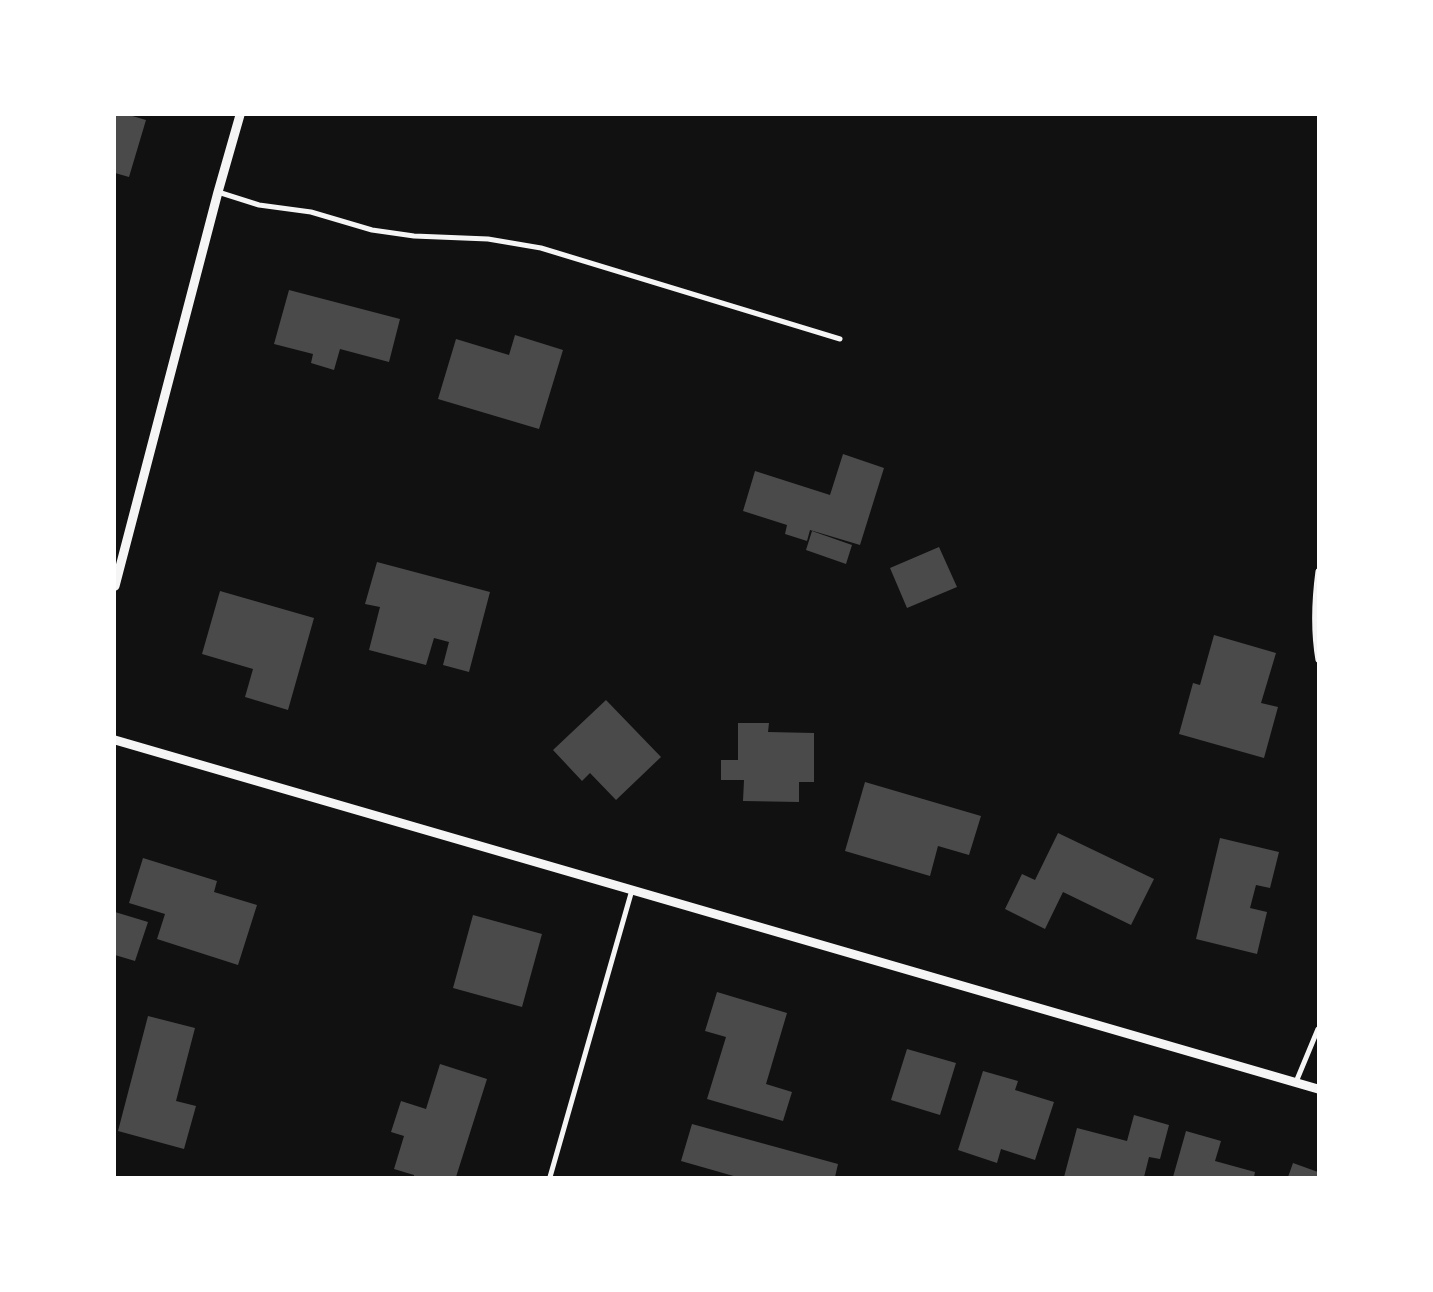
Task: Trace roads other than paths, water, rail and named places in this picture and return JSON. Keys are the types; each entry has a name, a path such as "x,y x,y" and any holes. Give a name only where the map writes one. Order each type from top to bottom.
{"street":[{"path":"115,586 218,192 240,115"},
{"path":"218,192 259,205 311,212 372,230 414,236 488,239 541,248 840,339"},
{"path":"1318,571 1315,594 1315,638 1318,660"},
{"path":"115,740 1318,1089"},
{"path":"550,1177 632,890"},
{"path":"1296,1082 1318,1029"}]}
